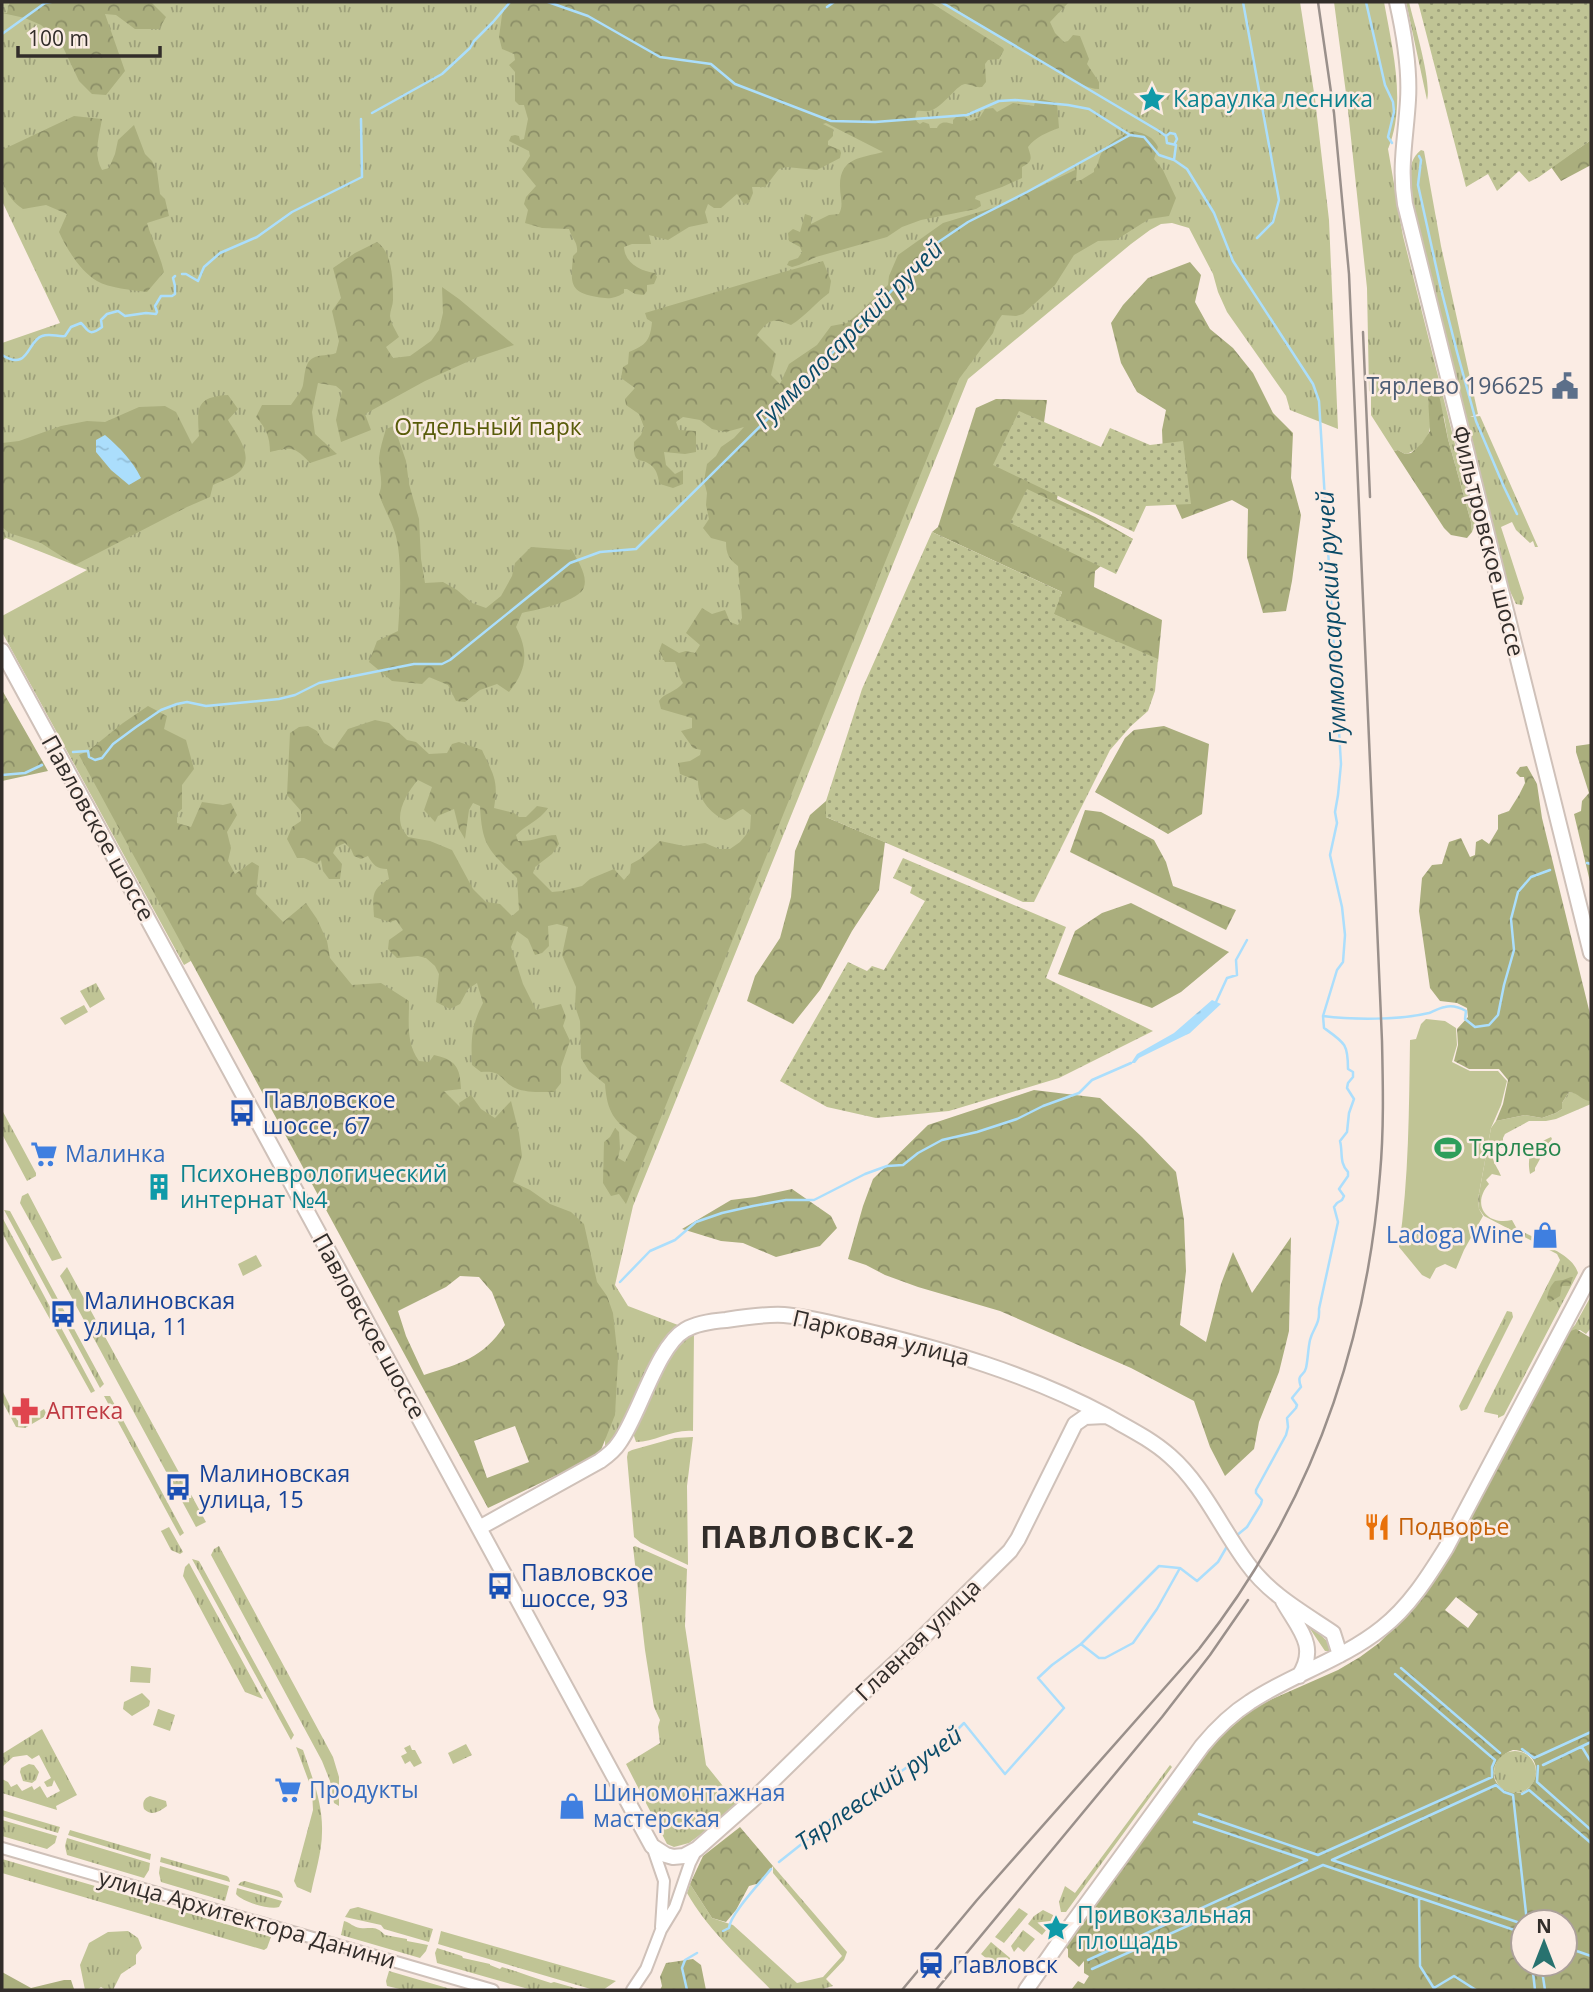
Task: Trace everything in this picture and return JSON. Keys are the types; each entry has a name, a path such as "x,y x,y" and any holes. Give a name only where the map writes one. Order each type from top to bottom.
{"main road":[{"name":"Фильтровское шоссе","path":"1397,2 1404,37 1408,85 1401,172 1405,204 1591,953"},
{"name":"Павловское шоссе","path":"2,651 652,1846"},
{"path":"1027,1990 1202,1746 1218,1728 1251,1701 1365,1640 1382,1628 1405,1605 1441,1555 1591,1274"},
{"name":"Парковая улица","path":"479,1528 608,1455 620,1443 670,1345 686,1329 708,1322 758,1315 783,1315 908,1340 981,1362 1077,1401 1142,1436 1172,1458 1198,1489 1254,1573 1282,1600 1333,1633"},
{"name":"Главная улица","path":"697,1849 758,1795 913,1647 1010,1550 1024,1528 1074,1424 1077,1401"},
{"path":"1074,1424 1085,1416 1105,1416"},
{"name":"Парковая улица","path":"1282,1600 1308,1645"},
{"path":"1335,1658 1333,1633 1365,1640"},
{"path":"1308,1645 1335,1658"},
{"path":"1299,1676 1309,1656 1308,1645"},
{"path":"652,1846 673,1857 684,1856 697,1849"}],"street":[{"path":"652,1846 664,1889 661,1930"},
{"name":"улица Архитектора Данини","path":"2,1847 493,1990"},
{"path":"632,1990 646,1969 661,1930 675,1907 697,1849"}],"green space":[{"name":"Отдельный парк","path":"2,2 1300,2 1329,220 1338,429 1290,410 1286,396 1227,312 1213,274 1189,228 1172,223 1161,224 1131,244 968,379 633,1206 615,1285 628,1306 678,1325 655,1356 620,1428 605,1448 606,1337 257,922 184,965 3,634 2,616 87,570 6,538 2,541 2,343 60,323 2,201"},
{"path":"10,2 151,2 166,17 159,29 135,29 116,15 105,14 125,71 106,95 92,94 79,81 61,43 41,25 2,13 7,13"},
{"path":"507,2 930,2 1004,50 999,59 988,60 985,64 986,82 982,87 961,85 934,109 917,111 918,123 923,122 929,124 930,128 937,128 944,123 953,124 957,116 964,116 970,121 980,117 985,109 993,108 997,112 1013,103 1034,106 1035,102 1041,99 1057,103 1059,128 1046,133 1028,147 1031,158 1022,167 1022,178 976,196 975,199 980,201 981,206 976,209 921,220 902,227 887,237 816,257 792,267 787,265 789,261 798,258 802,252 800,247 789,241 788,233 793,229 800,232 805,214 811,216 811,224 829,215 839,214 843,170 853,160 883,152 826,123 823,124 833,129 828,145 840,150 840,158 817,170 786,167 779,169 765,187 752,187 749,203 744,204 737,194 721,208 708,204 705,212 708,223 689,227 668,240 649,235 651,244 624,247 631,262 639,268 655,273 657,277 654,284 647,285 644,295 624,289 624,293 617,296 601,298 581,292 573,284 573,256 577,249 569,229 542,228 525,223 528,210 524,204 526,197 536,186 522,169 530,156 529,151 509,141 511,136 515,135 519,136 520,140 524,139 528,119 524,105 515,101 515,72 509,65 515,60 514,54 502,49 499,37"},
{"path":"944,2 1069,2 1050,22 1055,33 1064,42 1073,35 1080,36 1089,59 1087,64 1099,82 1099,89 1068,78"},
{"path":"1334,2 1384,2 1394,56 1397,95 1394,132 1388,149 1403,236 1475,524 1472,532 1444,417 1428,398 1429,432 1419,446 1405,454 1394,451 1371,415 1367,288"},
{"path":"1406,2 1409,2 1422,52 1427,100"},
{"path":"1418,2 1591,2 1591,140 1529,182 1519,171 1497,191 1488,174 1466,187"},
{"path":"74,116 102,119 97,152 102,170 109,168 118,140 134,125 145,154 157,171 160,194 165,199 169,216 147,223 164,272 147,292 108,285 91,277 75,259 59,232 67,214 46,205 23,209 6,190 2,150"},
{"path":"1129,132 1146,135 1158,147 1154,159 1163,170 1176,198 1169,216 1149,219 1116,240 1098,241 1074,255 1055,285 1023,314 1002,315 993,333 959,379 626,1204 619,1194 611,1196 603,1183 604,1142 615,1128 619,1132 618,1158 625,1162 637,1137 617,1121 610,1109 605,1084 589,1071 581,1058 580,1021 575,1006 576,987 562,955 568,927 557,924 548,926 549,946 542,953 535,955 528,939 517,931 511,947 523,984 536,1010 561,1004 566,1017 563,1026 570,1041 561,1067 561,1083 554,1092 519,1090 498,1074 481,1072 472,1065 473,1033 483,1003 477,983 468,989 460,1004 450,1009 436,1002 439,974 435,966 426,958 418,956 397,958 388,949 389,940 403,930 396,920 390,922 374,917 374,895 378,887 389,879 387,869 376,866 368,856 361,859 354,856 345,843 336,847 333,853 342,864 340,879 329,879 323,871 321,860 317,864 297,858 287,839 292,827 301,821 301,811 287,795 290,733 299,727 308,726 317,731 324,743 334,749 348,729 375,720 389,723 407,740 416,742 429,754 447,753 452,744 459,742 482,750 495,783 494,808 526,817 537,806 548,808 516,835 518,841 523,841 556,835 559,844 552,854 535,867 533,873 552,892 582,886 590,879 614,869 624,880 630,873 631,864 660,841 684,846 705,843 719,849 730,849 740,842 750,830 751,815 743,809 725,820 719,817 702,799 698,781 680,774 678,763 690,761 700,755 701,750 693,748 681,731 692,728 692,718 661,709 661,698 683,683 675,662 665,662 659,651 662,643 679,653 695,653 700,645 686,633 702,608 712,614 725,610 730,622 738,625 742,618 738,566 729,556 726,542 711,538 703,528 709,519 704,481 707,464 721,447 744,427 726,432 712,429 700,420 683,417 676,422 679,430 696,431 696,452 664,452 666,465 675,474 683,470 683,484 673,488 660,484 653,467 636,458 634,442 644,427 639,414 626,405 625,399 635,388 621,378 623,367 628,364 629,352 643,344 650,334 652,322 647,319 645,313 823,261 831,281 829,293 791,325 772,321 757,335 776,354 771,375 780,384 789,364 817,345 831,326 847,323 888,285 898,255 943,223 999,206 1077,169 1076,181 1081,180 1094,172 1107,146","holes":["418,780 432,787 424,810 435,822 438,816 454,809 459,829 465,839 469,810 473,803 480,806 483,831 489,847 517,878 519,910 512,916 500,904 486,902 473,889 452,850 430,841 408,837 403,830 400,815 410,790"]},
{"path":"1591,140 1591,165 1561,181 1551,167"},
{"path":"1421,150 1424,151 1441,246 1478,414 1470,417 1480,416 1538,547 1516,530 1512,522 1501,527 1524,598 1522,605 1516,604 1509,589 1412,199 1411,166"},
{"path":"377,242 389,260 392,277 393,300 390,316 399,337 386,347 393,358 410,356 431,341 439,330 443,313 442,287 514,345 478,357 425,381 365,414 371,430 341,442 336,420 342,391 336,386 318,383 312,412 315,434 337,454 310,463 292,449 270,452 267,433 256,417 262,405 291,405 300,392 310,360 336,353 339,341 332,311 341,298 333,268"},
{"path":"1190,262 1201,275 1195,302 1210,329 1233,348 1253,373 1273,413 1293,433 1291,478 1301,515 1286,611 1263,613 1247,557 1248,509 1232,500 1182,519 1164,479 1162,430 1166,410 1137,392 1121,363 1111,323 1123,305 1148,278"},
{"path":"1433,384 1437,385 1448,439 1471,522 1472,532 1467,538 1451,535 1444,528 1394,451 1411,453 1430,431 1428,398"},
{"path":"228,395 238,409 228,420 243,446 246,460 239,472 213,485 210,497 75,565 41,543 9,533 2,527 2,443 19,441 61,426 87,421 105,422 139,407 165,406 176,412 192,444 199,436 198,418 201,405 210,398"},
{"path":"996,399 1047,400 1041,445 1063,463 1057,499 1133,539 1095,571 1094,587 1162,620 1158,662 1053,614 1062,592 932,532 938,527 976,408"},
{"path":"1019,411 1101,447 1110,428 1150,445 1183,441 1191,504 1146,506 1134,532 993,465"},
{"path":"394,426 406,461 409,484 419,519 425,583 443,582 472,603 486,608 501,596 512,576 515,563 531,547 572,550 581,568 585,578 584,587 575,597 522,613 516,627 523,645 523,668 509,692 497,684 480,690 465,702 456,701 448,685 429,677 422,684 392,681 369,662 377,641 398,631 399,551 394,529 379,494 381,447 386,429"},
{"path":"1027,489 1133,539 1116,574 1010,523"},
{"path":"932,532 1062,592 1054,614 1158,659 1155,691 1148,711 1110,750 1034,902 1023,902 826,817 826,801 862,689"},
{"path":"2,690 48,771 2,781"},
{"path":"148,706 167,716 164,729 186,740 194,769 182,785 182,809 177,813 177,823 191,827 202,802 223,805 231,803 237,815 227,832 231,848 228,861 235,874 252,862 259,866 256,894 283,922 306,903 327,941 330,958 352,985 381,983 409,1001 409,1033 415,1054 419,1061 429,1062 434,1055 452,1062 458,1070 461,1089 444,1091 460,1107 459,1103 471,1095 481,1109 495,1118 511,1101 522,1156 513,1182 550,1204 571,1212 584,1224 597,1282 607,1296 613,1313 618,1359 615,1415 599,1455 488,1508 79,755","holes":["460,1276 479,1277 492,1292 505,1325 479,1353 460,1363 424,1375 398,1311 446,1287","515,1426 529,1462 487,1478 474,1441"]},
{"path":"1164,726 1209,744 1202,814 1168,834 1095,792 1125,738 1134,730"},
{"path":"1590,744 1591,886 1574,814 1581,811 1582,801 1589,793 1576,746"},
{"path":"1527,766 1537,784 1542,818 1591,1018 1591,1101 1569,1092 1562,1103 1562,1109 1556,1113 1542,1118 1525,1115 1496,1121 1508,1080 1499,1069 1469,1069 1454,1061 1458,1045 1457,1029 1468,1017 1467,1008 1457,1003 1440,1001 1430,988 1419,911 1422,878 1432,865 1442,864 1449,842 1461,838 1470,857 1475,855 1476,842 1482,839 1489,844 1498,829 1498,815 1509,811 1525,783 1524,777 1516,773 1520,767"},
{"path":"826,801 826,817 885,842 879,890 852,931 820,990 793,1024 747,1001 755,976 780,938 791,897 795,851 810,815"},
{"path":"1085,810 1101,812 1154,840 1166,862 1173,886 1236,910 1226,930 1070,852"},
{"path":"903,858 1066,927 1046,978 1153,1031 1059,1078 949,1111 876,1118 827,1107 780,1081 848,962 867,971 872,966 884,970 925,901 910,893 912,887 893,878"},
{"path":"1131,903 1229,952 1181,992 1152,1008 1058,974 1075,931 1102,913"},
{"path":"96,983 105,999 90,1008 80,991"},
{"path":"84,1005 88,1012 65,1025 60,1018"},
{"name":"Тярлево","path":"1426,1019 1445,1021 1456,1028 1457,1045 1452,1062 1470,1071 1498,1071 1507,1081 1491,1128 1478,1199 1483,1216 1456,1269 1445,1264 1436,1268 1430,1279 1422,1275 1399,1247 1407,1169 1410,1040 1416,1039 1421,1024"},
{"path":"1034,1090 1100,1098 1176,1172 1184,1220 1186,1271 1180,1325 1206,1342 1221,1284 1233,1252 1252,1293 1291,1237 1289,1331 1279,1372 1259,1422 1254,1449 1225,1476 1210,1447 1194,1401 1131,1368 1000,1311 918,1287 848,1259 873,1179 928,1125"},
{"path":"1569,1092 1591,1101 1591,1104 1556,1119 1529,1121 1505,1134 1503,1147 1494,1153 1493,1157 1501,1176 1492,1174 1486,1180 1489,1184 1481,1199 1484,1212 1489,1217 1495,1220 1512,1220 1517,1229 1565,1256 1578,1273 1504,1415 1498,1418 1498,1415 1484,1412 1485,1408 1560,1260 1557,1254 1484,1216 1479,1209 1478,1199 1491,1128 1496,1121 1525,1115 1542,1118 1556,1113 1562,1109 1562,1103"},
{"path":"2,1110 36,1173 36,1176 27,1181 2,1134"},
{"path":"1551,1137 1535,1171 1530,1174 1529,1160 1532,1151"},
{"path":"792,1189 831,1216 837,1228 820,1246 776,1257 743,1243 721,1241 682,1229 731,1200"},
{"path":"28,1193 62,1258 52,1261 20,1203 22,1196"},
{"path":"4,1210 10,1211 104,1384 100,1388"},
{"path":"2,1217 95,1391 91,1393 2,1233"},
{"path":"256,1255 262,1266 243,1276 238,1264"},
{"path":"67,1267 206,1522 196,1527 60,1276"},
{"path":"1571,1277 1570,1286 1562,1286 1560,1296 1550,1302 1547,1296 1553,1283"},
{"path":"1591,1296 1591,1328 1586,1334 1580,1330 1568,1332 1575,1325"},
{"path":"1507,1311 1512,1312 1513,1317 1467,1409 1461,1411 1459,1406"},
{"path":"1576,1329 1591,1338 1591,1990 1071,1990 1078,1981 1084,1984 1089,1976 1084,1973 1084,1961 1079,1967 1068,1957 1068,1949 1064,1946 1207,1752 1252,1710 1338,1670 1379,1643 1407,1615 1448,1557 1568,1332","holes":["1456,1597 1478,1614 1468,1628 1445,1610","1513,1750 1525,1753 1533,1759 1536,1767 1532,1784 1517,1793 1500,1787 1494,1775 1495,1765 1500,1758"]},
{"path":"694,1333 693,1431 636,1442 633,1433 674,1347"},
{"path":"3,1392 17,1420 22,1422 44,1409 44,1417 25,1428 16,1427 2,1401"},
{"path":"104,1396 110,1396 184,1533 180,1536"},
{"path":"693,1437 687,1486 688,1565 641,1543 634,1537 627,1457 632,1450 675,1438"},
{"path":"169,1527 183,1552 180,1554 171,1550 161,1531"},
{"path":"219,1546 333,1757 339,1777 339,1806 334,1803 330,1781 322,1761 211,1555"},
{"path":"635,1546 687,1569 685,1626 706,1765 739,1806 689,1843 674,1847 667,1844 626,1764 660,1743 660,1720 654,1707 645,1650"},
{"path":"192,1559 199,1561 294,1735 291,1740"},
{"path":"189,1563 263,1699 245,1692 183,1576"},
{"path":"1302,1617 1330,1644 1329,1651 1325,1651"},
{"path":"131,1666 151,1668 150,1683 130,1682"},
{"path":"142,1693 150,1701 149,1706 132,1716 123,1709 124,1702"},
{"path":"158,1709 175,1715 170,1731 153,1725"},
{"path":"42,1729 77,1795 56,1806 57,1810 2,1793 2,1779 11,1787 17,1784 22,1791 32,1786 34,1790 40,1786 47,1798 60,1791 54,1780 52,1786 47,1787 44,1782 51,1778 39,1755 32,1759 27,1755 13,1757 2,1767 2,1754"},
{"path":"466,1744 472,1755 453,1764 448,1753"},
{"path":"410,1745 422,1763 414,1767 410,1761 405,1764 401,1756 407,1753 404,1748"},
{"path":"296,1747 303,1750 321,1811 321,1847 311,1893 297,1887 294,1881 313,1810 312,1790"},
{"path":"1515,1751 1530,1757 1536,1772 1530,1787 1515,1793 1500,1787 1494,1772 1500,1757"},
{"path":"34,1765 39,1772 32,1783 23,1781 20,1772 21,1768"},
{"path":"1170,1765 1172,1767 1066,1912 1061,1912 1059,1902 1065,1886 1075,1893"},
{"path":"150,1796 166,1801 167,1806 150,1813 144,1809 143,1803"},
{"path":"2,1810 60,1827 58,1833 2,1816"},
{"path":"2,1820 57,1836 55,1843 47,1849 2,1836"},
{"path":"740,1827 773,1866 760,1883 749,1886 726,1922 712,1918 690,1884 703,1856"},
{"path":"70,1830 151,1854 150,1860 68,1835"},
{"path":"67,1838 150,1863 149,1870 144,1878 67,1855"},
{"path":"161,1857 227,1876 230,1882 160,1862"},
{"path":"2,1859 271,1937 264,1950 2,1873"},
{"path":"160,1866 229,1886 225,1901 161,1882"},
{"path":"773,1866 847,1952 844,1960 826,1979 833,1986 819,1990 771,1990 715,1932 687,1893 690,1884 712,1918 733,1925 797,1983 823,1977 842,1956 773,1873"},
{"path":"245,1881 279,1891 283,1898 238,1885"},
{"path":"237,1888 282,1901 279,1907 275,1908 256,1905 239,1897 236,1894"},
{"path":"358,1907 433,1929 429,1942 384,1929 381,1925 345,1917 350,1909"},
{"path":"1019,1908 1028,1914 1004,1943 995,1937"},
{"path":"1043,1910 1057,1917 1042,1935 1028,1924"},
{"path":"344,1921 358,1927 376,1929 385,1935 428,1945 420,1958 341,1935"},
{"path":"1023,1930 1035,1939 1024,1952 1018,1947 1014,1952 1011,1946"},
{"path":"128,1931 138,1938 142,1948 136,1955 136,1964 121,1974 113,1990 101,1987 97,1990 85,1990 80,1965 89,1943 108,1932"},
{"path":"441,1931 616,1981 603,1990 594,1990 438,1944"},
{"path":"991,1942 1010,1958 1006,1958 998,1968 981,1954"},
{"path":"437,1948 500,1969 502,1967 582,1990 532,1990 437,1963"},
{"path":"693,1959 701,1965 706,1990 660,1990 660,1977 666,1963"},
{"path":"389,1971 454,1990 404,1990 387,1986"},
{"path":"2,1972 31,1988 71,1980 77,1990 2,1990"}],"water":[{"path":"105,435 125,455 141,478 129,485 111,470 96,452 96,440"},
{"path":"1212,1000 1221,1004 1190,1033 1131,1063 1137,1054 1174,1033"}],"waterway":[{"path":"2,34 45,3 51,2"},
{"path":"372,113 442,74 470,48 510,2"},
{"path":"548,2 588,16 660,57 711,64 735,84 831,121 875,122 967,115 999,101 1015,100 1089,109 1130,135"},
{"path":"827,7 834,2"},
{"path":"941,2 1159,131 1166,136 1167,143 1176,145 1174,160"},
{"path":"1243,2 1279,200 1273,222 1257,238"},
{"path":"1366,2 1385,85 1393,102 1394,112 1388,137 1392,143"},
{"path":"182,274 198,281 204,267 220,253 257,237 292,212 362,177 361,119"},
{"path":"1166,136 1175,134 1175,143"},
{"name":"Гуммолосарский ручей","path":"73,752 88,751 89,757 95,760 102,758 113,744 136,727 161,710 177,704 187,702 206,706 279,699 295,695 319,683 414,664 442,664 450,660 570,563 600,552 636,549 797,390 937,243 968,222 1130,135 1144,137 1159,155 1174,160 1187,169 1214,213 1233,261 1313,384 1319,401 1341,764 1335,812 1337,823 1330,855 1342,907 1345,935 1343,962 1337,970 1323,1016 1324,1028 1341,1041 1346,1049 1348,1069 1353,1072 1347,1088 1354,1099 1347,1132 1340,1141 1342,1161 1348,1176 1339,1189 1344,1196 1334,1207 1338,1222 1306,1368 1300,1377 1301,1387 1292,1398 1297,1405 1287,1418 1286,1435 1256,1490 1262,1500 1261,1504 1247,1527 1236,1536"},
{"path":"1419,156 1421,160 1418,185 1457,352 1476,421 1517,514"},
{"path":"2,355 11,359 23,358 37,339 48,335 65,336 71,327 81,323 94,332 102,327 101,320 107,314 118,311 125,316 156,314 155,306 161,296 175,294 175,276"},
{"name":"Гуммолосарский ручей","path":"2,775 25,773 42,765"},
{"name":"Тярлевский ручей","path":"1587,863 1591,864"},
{"name":"Тярлевский ручей","path":"1323,1016 1391,1018 1429,1013 1453,1006 1466,1011 1465,1019 1475,1027 1489,1025 1498,1015 1514,950 1511,919 1518,892 1531,877 1550,870"},
{"path":"1216,1002 1227,978 1237,975 1236,960 1247,940"},
{"path":"620,1282 650,1251 675,1240 696,1222 753,1206 786,1200 814,1200 865,1174 887,1166 903,1165 942,1140 1017,1119 1079,1093 1092,1080 1131,1063"},
{"name":"Тярлевский ручей","path":"779,1862 840,1811 948,1739 964,1723 1005,1774 1064,1708 1038,1678 1081,1644 1099,1658 1105,1658 1133,1643 1157,1609 1180,1568 1197,1581 1218,1562 1229,1543"},
{"path":"1081,1644 1159,1566 1179,1568"},
{"path":"1401,1668 1500,1753"},
{"path":"1199,1814 1318,1855 1492,1777 1495,1760 1395,1674"},
{"path":"1522,1749 1534,1758 1591,1732"},
{"path":"1543,1765 1591,1742"},
{"path":"1582,1747 1591,1762"},
{"path":"1538,1766 1537,1782 1591,1830"},
{"path":"1332,1860 1496,1785 1513,1795 1525,1908"},
{"path":"1522,1794 1529,1790 1591,1843"},
{"path":"1194,1822 1307,1860"},
{"path":"1088,1960 1307,1860"},
{"path":"1332,1860 1509,1919"},
{"path":"1092,1969 1323,1865 1509,1928"},
{"name":"Тярлевский ручей","path":"723,1931 729,1928 740,1907 771,1869"},
{"path":"1419,1898 1420,1966 1435,1990"},
{"path":"1579,1952 1591,1956"},
{"name":"Тярлевский ручей","path":"687,1990 682,1968 685,1960 697,1953"},
{"path":"1434,1988 1454,1976 1476,1990"},
{"path":"1534,1978 1535,1990"},
{"path":"1543,1978 1545,1990"}],"railway":[{"path":"902,1990 977,1900 1199,1649 1238,1596 1272,1541 1301,1484 1326,1425 1346,1365 1361,1303 1373,1239 1380,1174 1383,1124 1382,1041 1349,274 1334,113 1318,2"},
{"path":"1363,332 1370,497"},
{"path":"936,1990 1162,1717 1248,1600"}],"place":[{"name":"Караулка лесника","path":"1152,99"},
{"name":"Тярлево 196625","path":"1565,386"},
{"name":"Павловское шоссе, 67","path":"242,1113"},
{"name":"Тярлево","path":"1448,1148"},
{"name":"Малинка","path":"44,1154"},
{"name":"Психоневрологический интернат №4","path":"159,1187"},
{"name":"Ladoga Wine","path":"1545,1235"},
{"name":"Малиновская улица, 11","path":"63,1314"},
{"name":"Аптека","path":"25,1411"},
{"name":"Малиновская улица, 15","path":"178,1487"},
{"name":"Подворье","path":"1377,1527"},
{"name":"Павловское шоссе, 93","path":"500,1586"},
{"name":"Продукты","path":"288,1790"},
{"name":"Шиномонтажная мастерская","path":"572,1806"},
{"name":"Привокзальная площадь","path":"1056,1928"},
{"name":"Павловск","path":"931,1965"}],"district":[{"name":"ПАВЛОВСК-2","path":"808,1538"}]}
